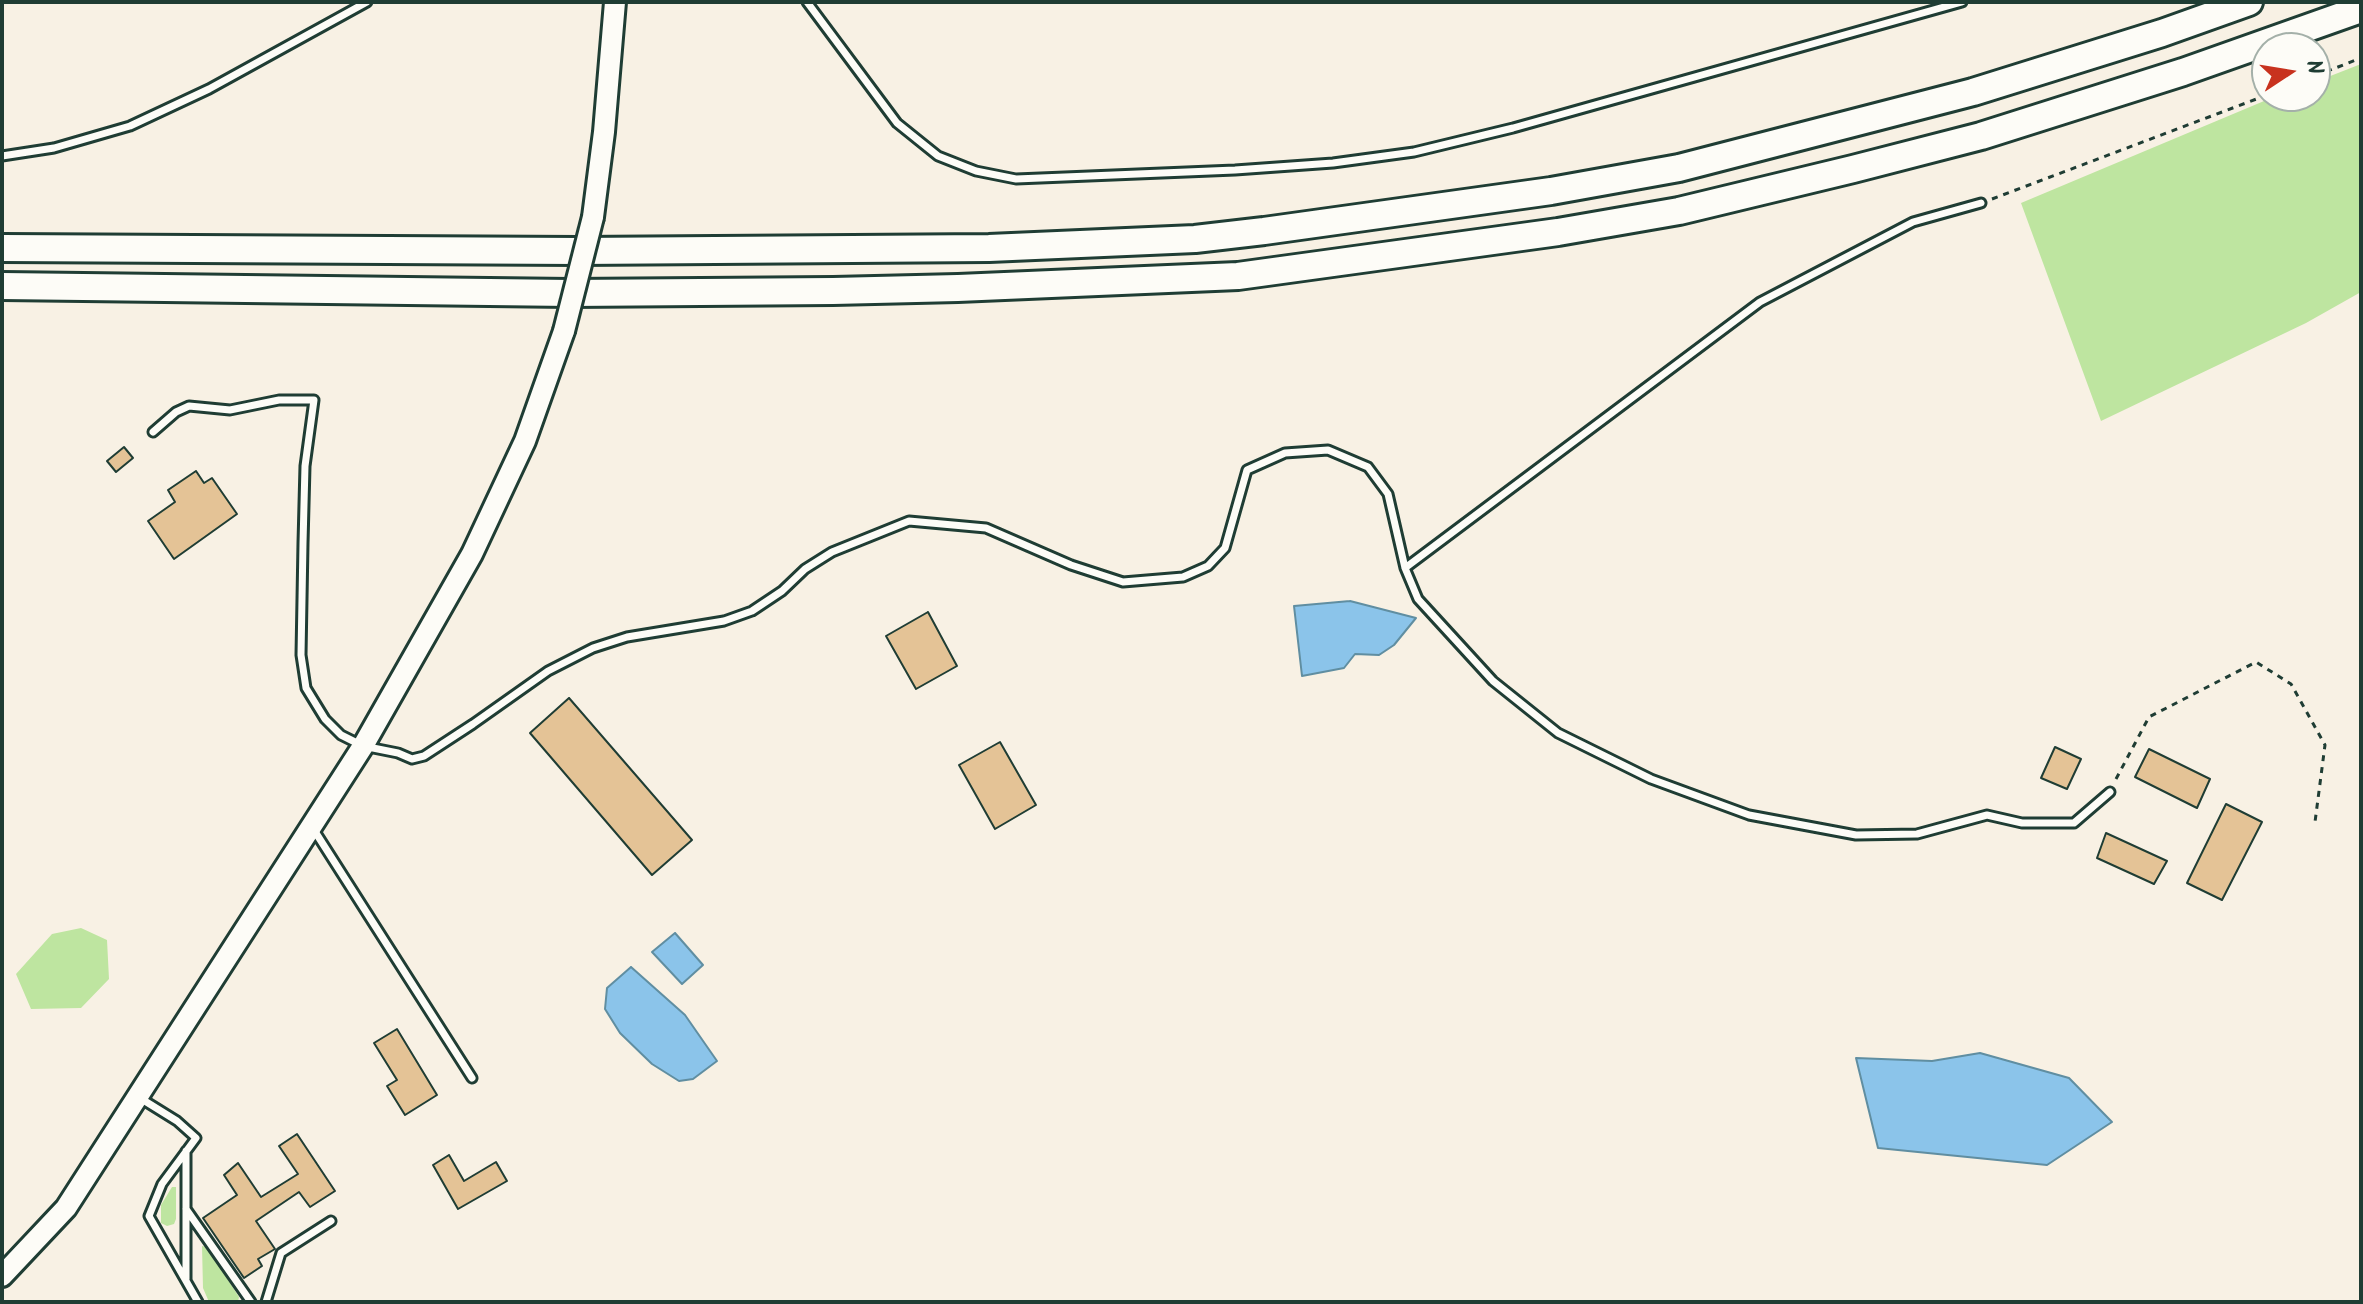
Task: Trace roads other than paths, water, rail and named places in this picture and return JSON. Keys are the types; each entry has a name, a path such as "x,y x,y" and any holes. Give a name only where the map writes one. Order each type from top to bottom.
{"highway":[{"path":"2,248 595,251 989,248 1181,240 1237,234 1551,191 1679,168 1973,92 2162,33 2249,2"},
{"path":"2,286 570,293 833,291 1238,276 1558,232 1708,204 1981,136 2183,72 2354,11"}],"street":[{"path":"2,1276 66,1208 363,746 472,554 525,441 564,331 593,217 615,2"}],"lane":[{"path":"2,156 54,148 130,126 209,89 367,2"},
{"path":"807,2 897,123 938,156 976,171 1016,179 1235,170 1333,163 1414,152 1513,128 1962,2"},
{"path":"1405,568 1760,302 1913,222 1981,203"},
{"path":"153,432 176,412 189,406 230,410 279,400 314,400 305,466 301,655 306,688 325,719 341,735 363,746 412,759 424,756 548,671 593,648 627,637 724,621 752,611 832,552 909,521 986,528 1071,565 1123,582 1183,577 1208,566 1225,548 1247,470 1285,453 1328,450 1368,467 1388,494 1405,568 1418,599 1493,681 1558,733 1651,779 1749,815 1856,835 1917,834 1987,815 2022,823 2074,823 2110,792"},
{"path":"312,827 472,1078"},
{"path":"138,1097 177,1121 196,1138 162,1184 149,1216 198,1302"},
{"path":"186,1151 186,1281"},
{"path":"186,1209 251,1302"},
{"path":"266,1302 281,1253 331,1221"}],"water":[{"path":"1350,601 1416,618 1394,645 1379,655 1355,654 1344,668 1302,676 1294,606"},
{"path":"675,933 703,965 682,984 652,952"},
{"path":"631,967 685,1015 717,1061 693,1079 679,1081 652,1064 620,1033 605,1009 607,988"},
{"path":"1980,1053 2069,1078 2112,1122 2047,1165 1878,1148 1856,1058 1932,1061"}]}
